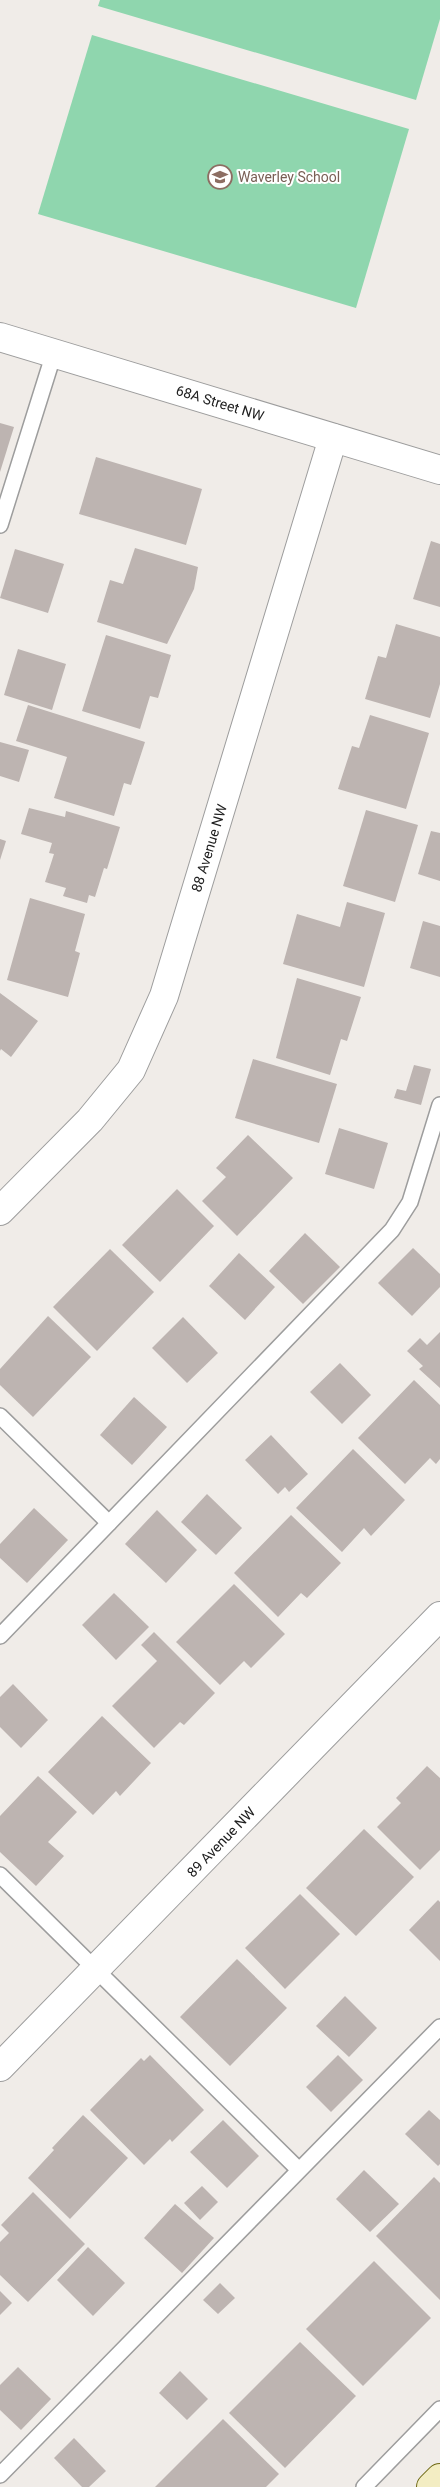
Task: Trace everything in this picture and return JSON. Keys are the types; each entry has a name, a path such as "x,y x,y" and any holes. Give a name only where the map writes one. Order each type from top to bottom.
{"main road":[{"path":"431,2487 440,2478"}],"street":[{"name":"68A Street NW","path":"0,337 440,470"},
{"name":"88 Avenue NW","path":"0,1212 90,1120 131,1070 164,996 333,438"},
{"name":"89 Avenue NW","path":"0,2067 440,1616"}],"lane":[{"path":"0,525 54,353"},
{"path":"0,1636 392,1230 410,1202 440,1105"},
{"path":"0,1416 109,1523"},
{"path":"0,1875 298,2169"},
{"path":"0,2474 440,2026"},
{"path":"364,2487 440,2409"}],"green space":[{"path":"100,0 440,0 440,19 416,100 98,6"},
{"path":"92,35 409,129 356,308 38,214"}],"building":[{"path":"0,423 14,427 0,472"},
{"path":"96,457 202,489 186,545 79,514"},
{"path":"431,541 440,544 440,607 413,599"},
{"path":"135,548 198,567 194,589 167,644 97,622 110,580 123,584"},
{"path":"15,549 64,564 48,613 0,598"},
{"path":"396,624 440,637 440,684 430,718 365,699 378,656 386,658"},
{"path":"106,635 171,655 158,698 150,696 140,729 82,711"},
{"path":"18,649 66,664 52,710 4,695"},
{"path":"28,705 145,742 131,785 124,783 114,816 54,798 67,757 16,741"},
{"path":"370,715 429,733 406,809 338,789 352,746 359,748"},
{"path":"0,742 29,750 19,782 0,776"},
{"path":"29,808 65,817 66,811 120,827 107,869 104,868 95,897 89,895 87,903 63,896 66,888 45,882 54,854 49,853 52,843 21,834"},
{"path":"366,810 418,825 395,902 343,886"},
{"path":"431,831 440,833 440,881 418,874"},
{"path":"0,839 6,841 0,860"},
{"path":"30,898 85,914 75,951 80,953 68,997 7,980"},
{"path":"347,902 385,913 364,987 283,964 297,914 340,927"},
{"path":"423,921 440,926 440,977 410,968"},
{"path":"297,978 361,997 347,1041 341,1039 330,1075 276,1058"},
{"path":"0,993 38,1021 11,1057 1,1049 0,1051"},
{"path":"253,1059 337,1084 319,1143 235,1118"},
{"path":"414,1065 431,1069 421,1105 394,1098 397,1089 406,1091"},
{"path":"339,1128 388,1143 374,1189 325,1174"},
{"path":"248,1135 293,1178 237,1236 202,1201 226,1177 216,1168"},
{"path":"177,1189 214,1226 160,1282 122,1245"},
{"path":"305,1233 340,1267 303,1304 269,1271"},
{"path":"413,1248 440,1274 440,1287 412,1316 378,1283"},
{"path":"110,1249 154,1292 97,1351 53,1307"},
{"path":"239,1253 275,1287 245,1320 209,1286"},
{"path":"48,1316 91,1357 33,1417 0,1385 0,1369"},
{"path":"183,1317 218,1353 187,1383 152,1348"},
{"path":"440,1332 440,1388 419,1369 423,1366 407,1351 420,1338 427,1345"},
{"path":"340,1363 371,1395 342,1424 310,1392"},
{"path":"414,1380 440,1405 440,1459 436,1464 430,1458 405,1484 358,1438"},
{"path":"134,1397 167,1427 132,1465 100,1435"},
{"path":"271,1435 308,1474 289,1492 285,1487 278,1494 245,1460"},
{"path":"353,1449 405,1500 371,1536 364,1528 342,1552 296,1508"},
{"path":"207,1494 242,1528 216,1555 181,1522"},
{"path":"34,1508 68,1540 27,1583 0,1558 0,1544"},
{"path":"157,1510 197,1550 166,1583 125,1544"},
{"path":"291,1515 341,1563 307,1598 301,1593 278,1617 234,1573"},
{"path":"234,1584 285,1634 251,1668 244,1661 220,1685 176,1642"},
{"path":"114,1593 149,1627 116,1660 82,1625"},
{"path":"154,1632 215,1693 184,1725 180,1722 154,1748 112,1706 157,1661 141,1645"},
{"path":"13,1684 48,1720 21,1748 0,1727 0,1697"},
{"path":"102,1716 151,1763 120,1796 116,1791 93,1815 48,1772"},
{"path":"427,1766 440,1778 440,1850 420,1870 377,1827 401,1803 396,1798"},
{"path":"38,1776 77,1812 48,1842 64,1856 36,1886 0,1852 0,1816"},
{"path":"364,1829 414,1877 356,1936 306,1888"},
{"path":"300,1894 340,1934 285,1989 245,1948"},
{"path":"438,1900 440,1902 440,1961 409,1930"},
{"path":"237,1959 287,2008 230,2066 180,2017"},
{"path":"345,1996 377,2028 349,2057 316,2026"},
{"path":"150,2055 204,2110 172,2142 170,2139 144,2165 90,2110 141,2058 144,2061"},
{"path":"338,2055 363,2080 331,2112 306,2087"},
{"path":"429,2110 440,2120 440,2164 438,2166 405,2134"},
{"path":"83,2115 128,2158 70,2219 28,2178 54,2150 52,2148"},
{"path":"223,2120 259,2156 227,2188 190,2152"},
{"path":"364,2170 399,2204 370,2232 336,2199"},
{"path":"434,2177 440,2183 440,2300 376,2236"},
{"path":"202,2186 218,2202 200,2220 184,2203"},
{"path":"33,2192 85,2244 28,2302 0,2275 0,2242 9,2233 1,2225"},
{"path":"175,2204 214,2238 182,2273 144,2238"},
{"path":"88,2247 125,2283 93,2316 57,2280"},
{"path":"374,2261 431,2318 363,2386 306,2329"},
{"path":"220,2283 235,2298 218,2314 203,2300"},
{"path":"0,2291 12,2303 0,2315"},
{"path":"300,2342 356,2396 285,2468 229,2413"},
{"path":"18,2367 51,2399 21,2430 0,2410 0,2385"},
{"path":"180,2371 208,2399 187,2420 159,2393"},
{"path":"223,2419 279,2474 266,2487 155,2487"},
{"path":"74,2438 106,2471 89,2487 82,2487 54,2458"}],"place":[{"name":"Waverley School","path":"220,177"}]}
